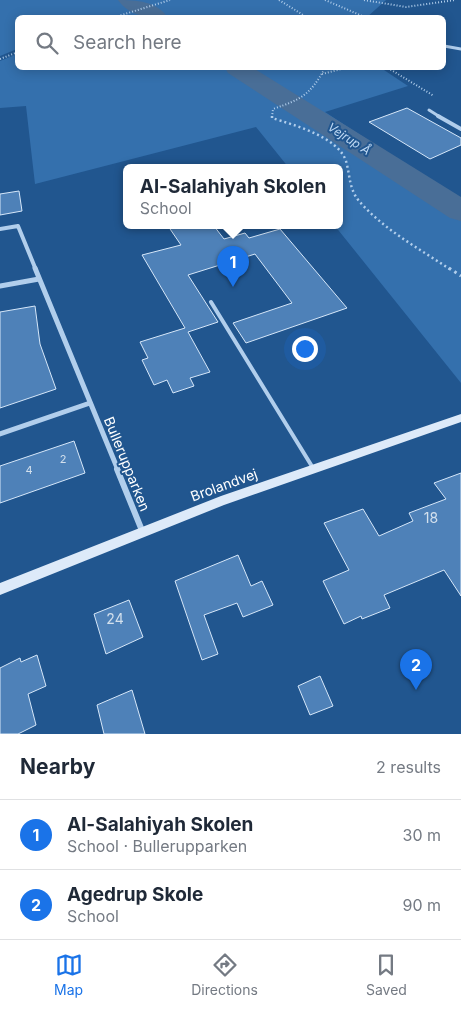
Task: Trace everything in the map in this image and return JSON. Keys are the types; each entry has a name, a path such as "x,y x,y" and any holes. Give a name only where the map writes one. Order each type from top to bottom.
{"street":[{"path":"446,46 461,49"},
{"path":"429,110 461,129"},
{"name":"Bullerupparken","path":"0,229 18,226 143,532"},
{"path":"0,286 39,279"},
{"name":"Bullerupparken","path":"0,434 90,403"},
{"name":"Brolandvej","path":"0,589 221,501 461,418"}],"lane":[{"path":"211,302 314,469"}],"path":[{"path":"120,15 170,0"},
{"path":"279,0 303,15"},
{"path":"325,0 360,15"},
{"path":"364,0 406,7 455,0"},
{"path":"0,59 15,53"},
{"path":"324,70 313,92 300,100 273,110 270,113 272,118 313,133 334,146 344,157 351,189 359,201 382,222 461,276"},
{"path":"322,74 337,70"},
{"path":"391,70 437,98"}],"shaded area":[{"path":"0,0 386,0 369,15 15,15 15,50 0,56"},
{"path":"15,55 15,70 384,70 408,86 325,112 461,201 461,383 337,229 343,229 343,164 286,164 256,127 35,184 26,106 0,108 0,61"}],"building":[{"path":"407,108 461,138 461,145 430,159 369,122"},
{"path":"19,191 22,211 0,215 0,194"},
{"path":"170,229 216,229 224,239 245,233 249,238 280,229 347,308 246,343 233,323 292,303 255,254 188,275 218,322 188,332 210,372 190,378 194,386 173,393 167,380 154,385 142,360 148,358 140,342 185,328 142,255 181,245"},
{"path":"35,306 40,344 56,389 0,408 0,312"},
{"path":"74,441 85,473 0,503 0,466"},
{"path":"461,473 461,596 444,570 384,595 390,608 362,619 361,616 344,624 323,581 349,570 324,523 363,509 379,536 413,521 409,513 446,499 434,483"},
{"path":"238,555 251,586 262,581 273,605 243,617 237,603 204,615 218,654 202,660 175,581"},
{"path":"129,600 143,637 106,654 94,614"},
{"path":"37,655 46,686 28,694 36,725 18,734 0,734 0,668 20,658 21,662"},
{"path":"320,676 333,706 310,715 298,686"},
{"path":"132,690 145,734 104,734 97,705"}],"waterway":[{"name":"Vejrup Å","path":"128,0 153,15"},
{"name":"Vejrup Å","path":"240,70 461,211"}],"place":[{"name":"Al-Salahiyah Skolen","path":"233,287"},
{"name":"Agedrup Skole","path":"416,690"}]}
